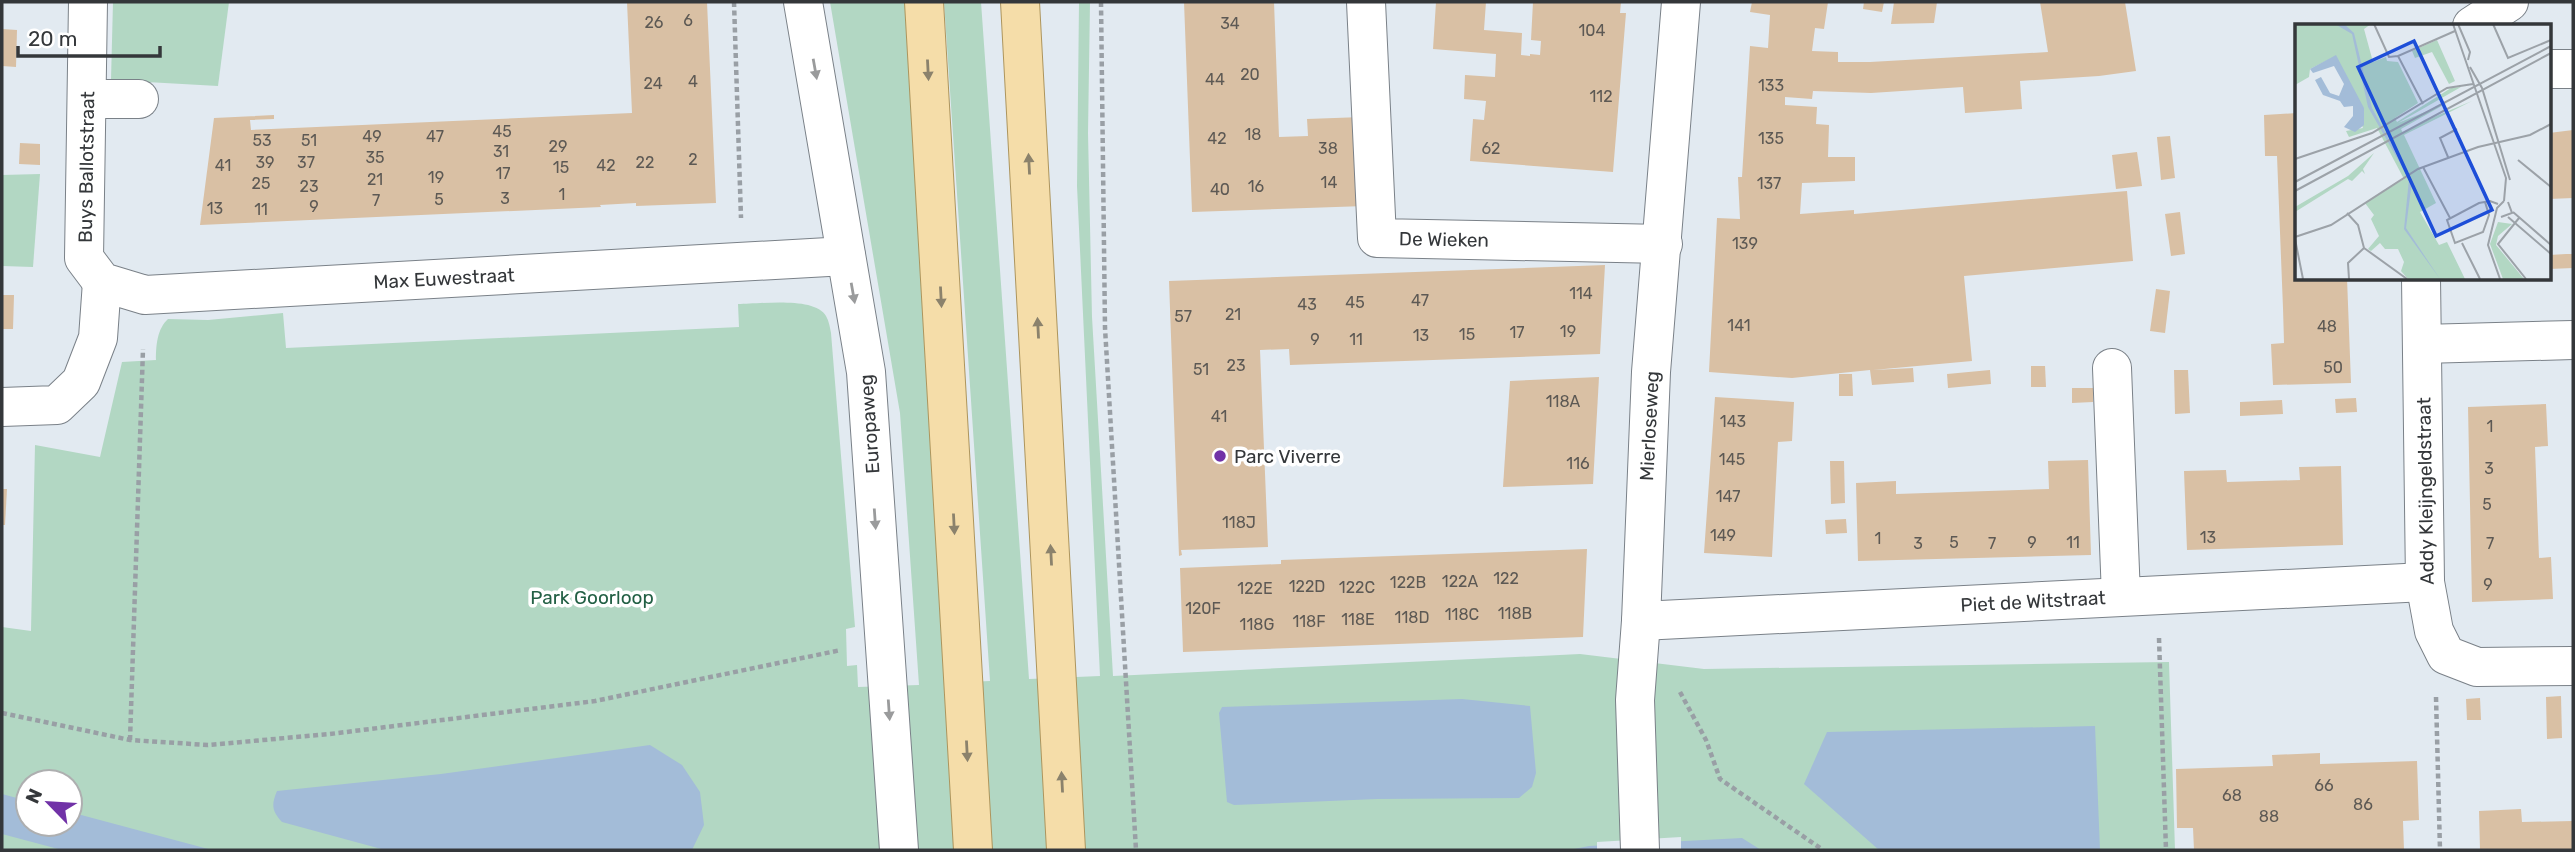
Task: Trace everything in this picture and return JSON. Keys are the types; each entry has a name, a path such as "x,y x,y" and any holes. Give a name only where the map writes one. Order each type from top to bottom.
{"main road":[{"path":"923,2 973,850"},
{"path":"1020,2 1066,850"}],"street":[{"name":"Buys Ballotstraat","path":"88,2 85,258 102,282"},
{"name":"Europaweg","path":"803,2 866,372 899,850"},
{"name":"De Wieken","path":"1366,2 1377,238 1663,244"},
{"name":"Mierloseweg","path":"1640,850 1635,700 1641,621 1651,372 1681,2"},
{"path":"2450,24 2456,2"},
{"path":"2475,24 2509,2"},
{"path":"2550,69 2573,69"},
{"path":"87,99 139,99"},
{"name":"Max Euwestraat","path":"145,295 846,256"},
{"name":"Addy Kleijngeldstraat","path":"2421,280 2425,582 2434,631 2446,655"},
{"path":"2,407 57,405 80,382 98,338 102,282 145,295"},
{"path":"2422,344 2573,340"},
{"path":"2112,368 2139,595"},
{"name":"Piet de Witstraat","path":"1641,621 2425,582"},
{"path":"2446,655 2477,667 2573,666"}],"path":[{"path":"734,2 743,261"},
{"path":"1101,2 1105,328 1136,850"},
{"path":"131,740 145,295"},
{"path":"2139,595 2166,850"},
{"path":"2,712 131,740 208,745 330,734 595,701 883,642"},
{"path":"2440,850 2435,700 2446,655"},
{"path":"1674,680 1706,740 1720,779 1823,850"}],"green space":[{"path":"113,2 229,2 218,86 111,80"},
{"name":"Park Goorloop","path":"830,2 906,2 945,683 990,681 944,2 981,2 1029,679 1100,676 1077,186 1079,2 1090,2 1088,133 1092,317 1113,676 1580,654 1704,669 2169,662 2175,850 2,850 2,627 31,631 35,445 100,457 122,362 156,360 159,333 168,319 208,320 283,313 286,348 739,327 738,304 799,303 820,310 827,318 831,333 855,627 846,629 847,666 857,665 858,687 919,685 900,413"},
{"path":"40,174 33,267 2,266 2,175"}],"water":[{"path":"1462,699 1530,706 1536,773 1532,787 1519,798 1377,799 1234,805 1227,802 1219,713 1222,707"},
{"path":"2095,726 2100,850 1879,850 1804,784 1827,732"},
{"path":"650,745 682,765 700,792 704,825 692,850 385,850 282,822 274,808 277,791 441,774"},
{"path":"2,794 14,797 14,837 2,834"},
{"path":"84,816 212,850 62,850 17,838 84,838"},
{"path":"1742,838 1761,850 1569,850 1589,846"}],"pier":[{"path":"1681,837 1681,850 1597,850 1597,842"}],"building":[{"path":"627,2 707,2 716,203 636,206 636,203 600,205 601,207 200,225 214,118 274,115 274,119 250,120 251,130 632,113"},
{"path":"1184,2 1274,2 1279,137 1308,136 1307,119 1362,117 1365,206 1192,212"},
{"path":"1436,2 1486,2 1484,30 1522,33 1521,55 1530,56 1540,55 1541,41 1531,40 1533,2 1621,2 1620,13 1626,13 1613,172 1470,161 1473,119 1484,120 1486,101 1464,99 1465,75 1495,77 1496,54 1433,49"},
{"path":"1752,2 1828,2 1824,29 1815,28 1812,51 1838,52 1838,62 1870,62 2048,52 2040,2 2125,2 2136,71 2020,81 2022,109 1965,113 1963,87 1871,93 1813,91 1812,99 1785,97 1785,105 1817,107 1816,124 1829,125 1828,157 1855,157 1855,181 1802,183 1800,214 1854,210 1854,214 2127,191 2133,261 1964,276 1972,361 1873,370 1913,368 1914,382 1872,385 1870,370 1792,378 1709,372 1717,218 1740,219 1738,177 1742,177 1750,46 1768,48 1770,15 1750,12"},
{"path":"1864,2 1884,2 1882,12 1863,9"},
{"path":"1894,2 1937,2 1934,23 1891,24"},
{"path":"2,29 17,30 16,67 2,66"},
{"path":"2295,113 2295,280 2347,280 2351,383 2273,385 2271,344 2284,343 2283,308 2277,156 2265,156 2264,115"},
{"path":"2573,130 2573,198 2550,199 2550,133"},
{"path":"2170,136 2175,178 2161,180 2157,137"},
{"path":"20,143 40,144 40,165 19,164"},
{"path":"2137,152 2142,186 2116,189 2112,155"},
{"path":"2180,212 2185,254 2171,256 2165,214"},
{"path":"2573,254 2573,268 2550,269 2550,255"},
{"name":"Parc Viverre","path":"1605,265 1600,354 1290,365 1289,349 1260,350 1268,547 1181,550 1182,555 1179,556 1169,281"},
{"path":"2156,289 2170,291 2165,333 2150,331"},
{"path":"2,295 14,295 13,329 2,329"},
{"path":"2031,366 2045,366 2046,387 2031,387"},
{"path":"1990,370 1991,384 1948,388 1947,374"},
{"path":"2174,370 2188,370 2190,413 2175,414"},
{"path":"1839,374 1852,374 1853,396 1839,396"},
{"path":"1599,377 1593,484 1503,487 1510,381"},
{"path":"2072,388 2093,388 2093,402 2072,403"},
{"path":"1715,397 1794,402 1792,441 1778,442 1772,557 1704,553"},
{"path":"2356,398 2357,412 2336,413 2335,399"},
{"path":"2282,400 2283,414 2240,416 2240,402"},
{"path":"2546,404 2548,446 2535,447 2539,558 2551,557 2553,599 2472,602 2468,407"},
{"path":"2088,460 2091,555 1858,561 1856,483 1896,481 1896,494 2049,489 2048,461"},
{"path":"1830,461 1844,461 1845,503 1831,504"},
{"path":"2341,466 2343,545 2187,550 2184,471 2226,470 2227,482 2300,480 2299,467"},
{"path":"2,489 7,489 5,525 2,525"},
{"path":"1846,519 1847,533 1826,534 1825,520"},
{"path":"1587,549 1583,637 1183,652 1180,568 1281,564 1281,560"},
{"path":"2561,696 2562,738 2547,739 2546,697"},
{"path":"2480,698 2481,720 2467,720 2466,699"},
{"path":"2320,753 2320,764 2417,761 2419,820 2403,821 2404,850 2194,850 2193,828 2177,828 2176,769 2273,766 2272,755"},
{"path":"2521,809 2522,822 2573,821 2573,850 2480,850 2479,811"}],"place":[{"name":"Parc Viverre","path":"1220,456"}]}
